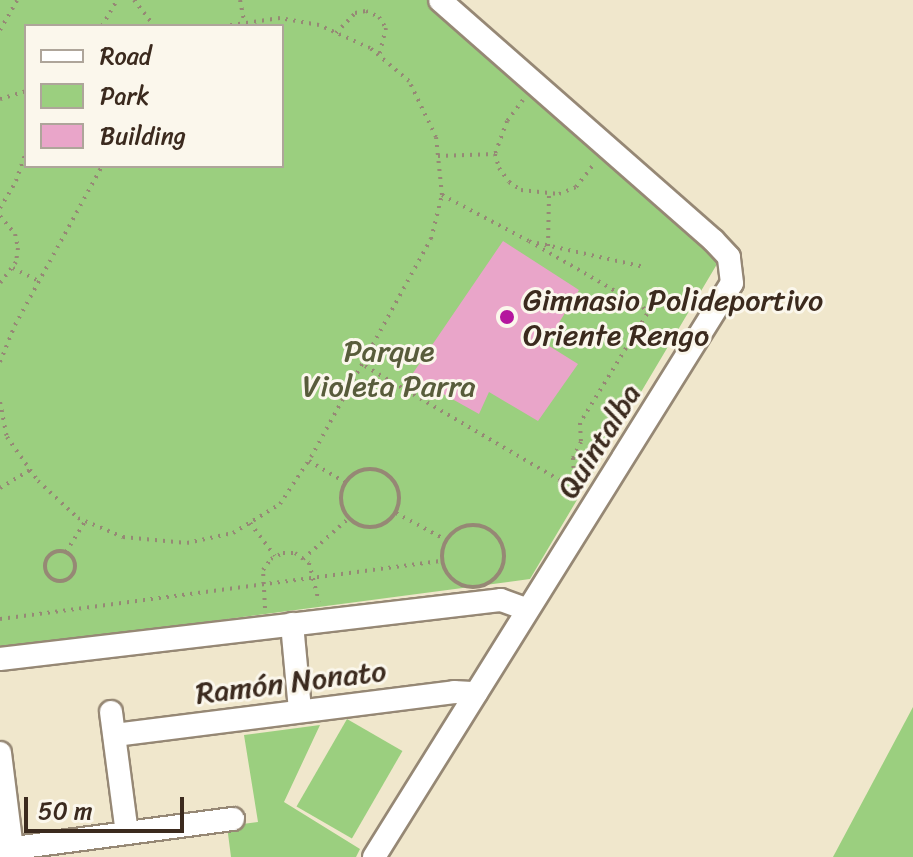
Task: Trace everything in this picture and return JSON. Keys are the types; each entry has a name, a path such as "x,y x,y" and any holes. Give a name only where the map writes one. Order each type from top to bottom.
{"street":[{"name":"Quintalba","path":"374,857 732,283 729,257 440,0"},
{"path":"0,659 501,600 526,609"},
{"path":"292,624 300,710"},
{"name":"Ramón Nonato","path":"115,735 454,692 476,693"},
{"path":"111,712 127,833"},
{"path":"0,753 8,852 233,819"}],"path":[{"path":"0,30 17,0"},
{"path":"103,24 117,0"},
{"path":"134,0 152,24"},
{"path":"240,0 244,22"},
{"path":"336,33 355,13 366,11 379,17 386,28 379,56"},
{"path":"0,402 7,437 30,470 85,521 123,537 187,543 233,533 280,504 309,461 364,366 431,239 442,195 436,137 409,81 379,56 319,25 280,18 234,24"},
{"path":"533,85 507,121 495,154 499,168 509,182 521,190 549,194 576,187 606,149"},
{"path":"0,99 24,92"},
{"path":"438,156 495,154"},
{"path":"0,208 16,181 24,158"},
{"path":"0,362 39,281 101,168"},
{"path":"548,246 549,194"},
{"path":"442,195 643,307 647,314 580,423 581,442 573,458 574,475 566,484"},
{"path":"0,216 15,234 18,248 13,268 0,283"},
{"path":"529,241 644,267"},
{"path":"13,268 39,281"},
{"path":"364,366 597,502"},
{"path":"309,461 345,482"},
{"path":"371,468 390,475 399,493 396,513 389,521 370,527 349,518 341,499 345,482 361,470 371,468"},
{"path":"0,488 30,470"},
{"path":"396,513 446,540"},
{"path":"303,559 349,518"},
{"path":"66,552 85,521"},
{"path":"250,523 275,557"},
{"path":"471,525 489,529 502,544 504,563 492,581 472,588 452,579 442,561 446,540 453,532 471,525"},
{"path":"56,551 66,552 73,559 73,573 61,581 52,579 46,571 45,561 56,551"},
{"path":"265,611 263,570 275,557 295,553 309,563 315,577 319,604"},
{"path":"0,619 442,561"}],"green space":[{"name":"Parque Violeta Parra","path":"0,0 435,0 723,254 530,579 0,649"},
{"path":"913,707 913,857 833,857"},
{"path":"347,719 402,751 352,838 296,806"},
{"path":"320,725 284,802 360,849 356,857 231,857 227,826 258,822 244,735"}],"building":[{"name":"Gimnasio Polideportivo Oriente Rengo","path":"503,241 579,290 546,344 578,364 538,421 489,392 479,414 411,376"}],"place":[{"name":"Gimnasio Polideportivo Oriente Rengo","path":"507,317"}]}
